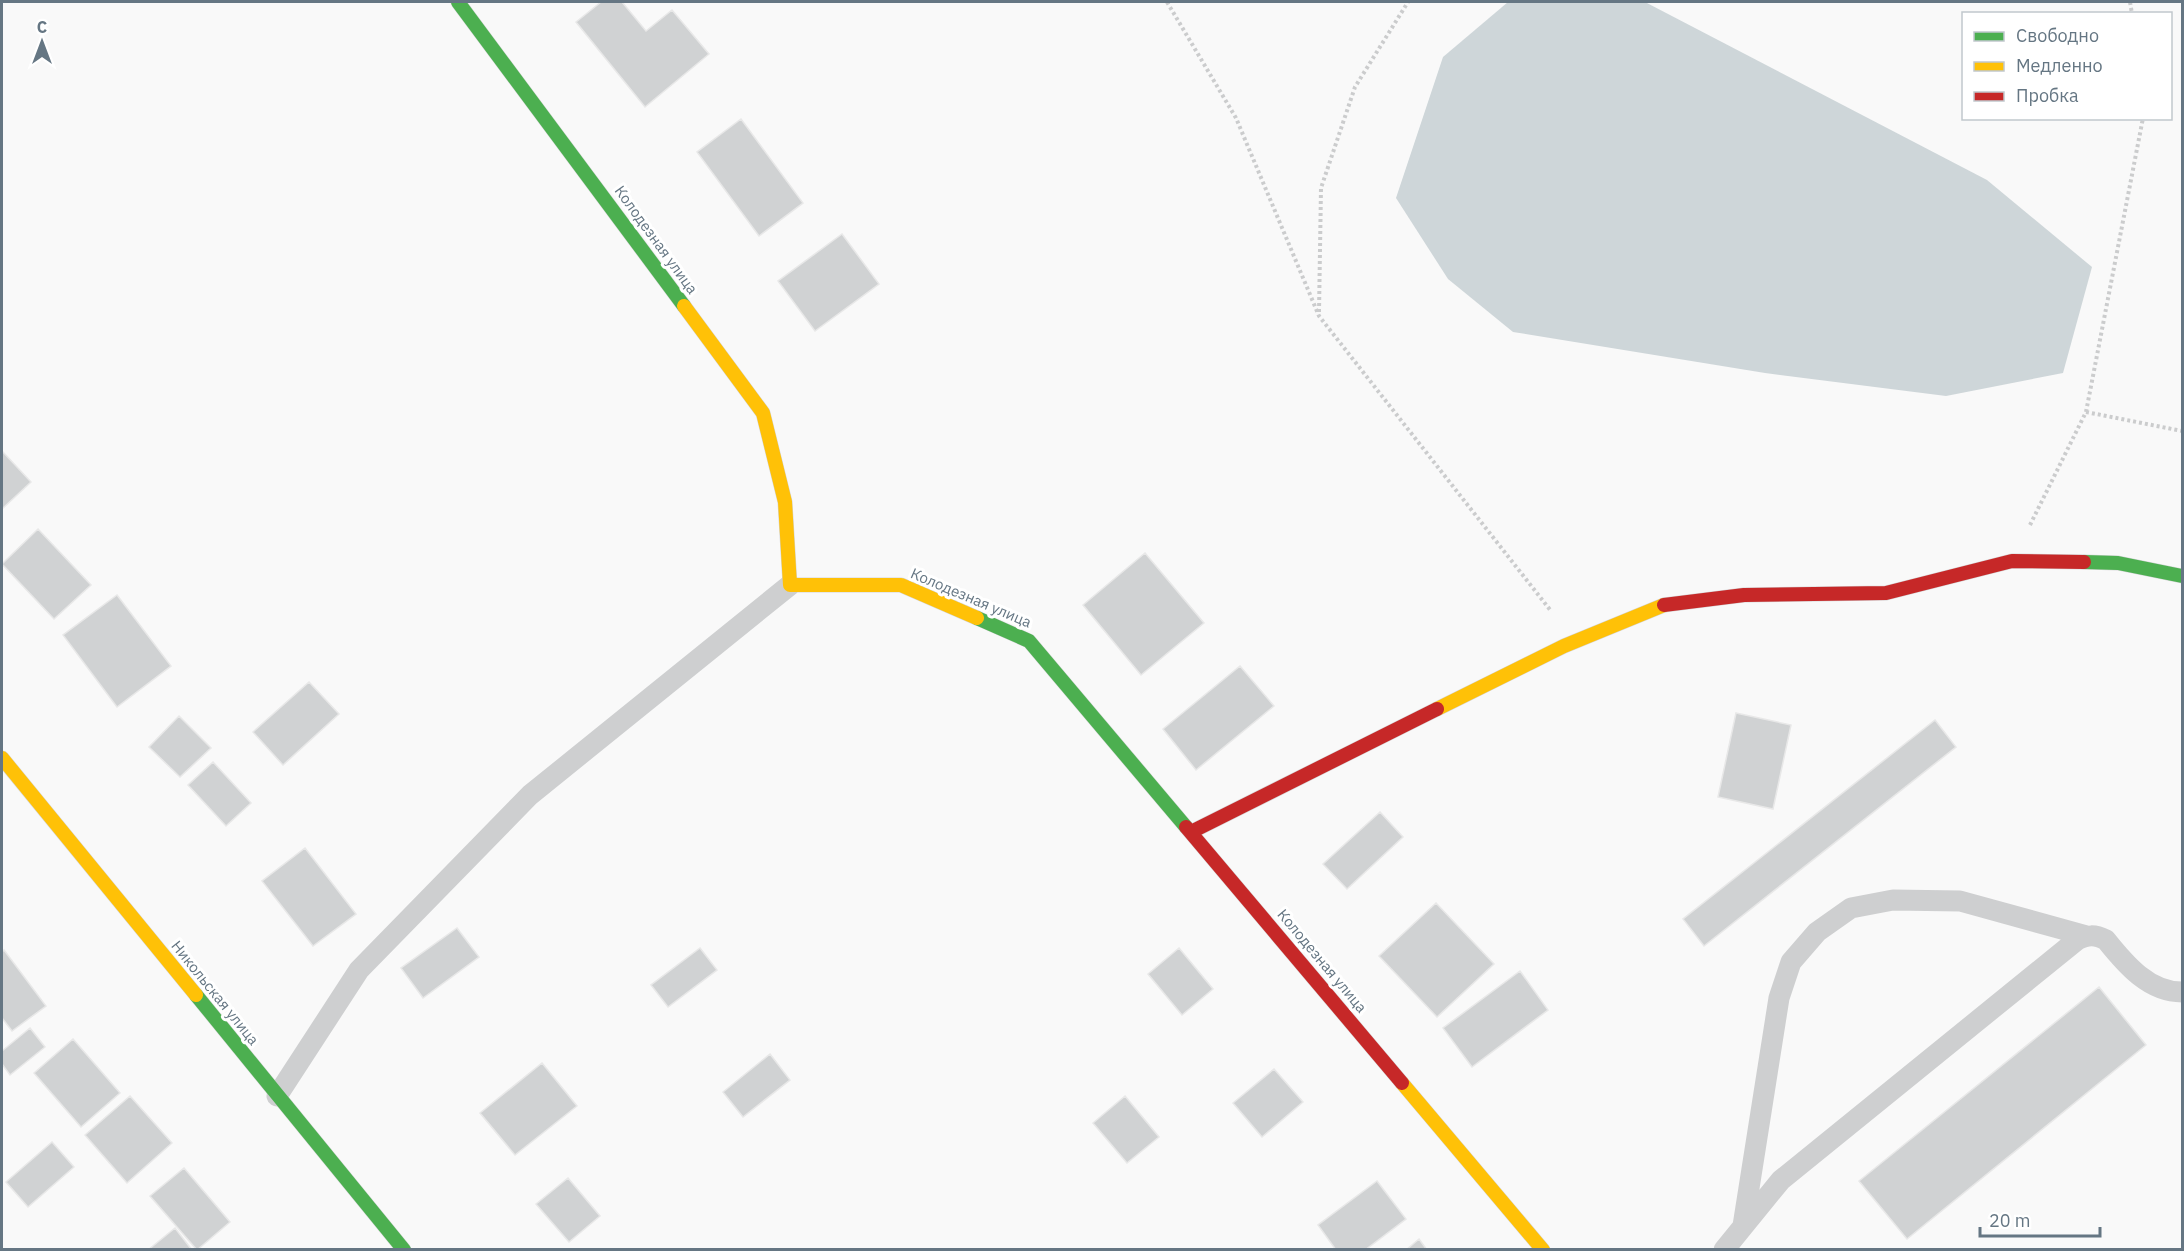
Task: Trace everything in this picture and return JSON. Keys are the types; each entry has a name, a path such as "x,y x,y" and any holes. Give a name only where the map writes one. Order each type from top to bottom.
{"street":[{"name":"Колодезная улица","path":"458,2 763,413 785,502 790,585 901,585 1029,640 1543,1250"},
{"path":"1191,832 1575,642 1663,605 1744,595 1886,593 2012,561 2118,563 2182,576"},
{"name":"Никольская улица","path":"2,758 404,1250"}],"lane":[{"path":"277,1096 358,970 530,795 790,585"},
{"path":"1743,1226 1779,998 1791,962 1817,932 1851,909 1905,900 1960,901 2087,936 2097,936 2106,940 2152,987 2167,992 2182,992"},
{"path":"1724,1250 1781,1180 2076,940 2087,936"}],"path":[{"path":"1167,2 1236,118 1319,316 1575,642"},
{"path":"1319,316 1321,188 1355,87 1408,2"},
{"path":"2012,561 2086,412 2143,120"},
{"path":"2086,412 2182,431"}],"shaded area":[{"path":"1508,2 1645,2 1987,180 2092,267 2063,373 1946,396 1765,373 1513,332 1448,279 1396,198 1443,57"}],"building":[{"path":"601,2 622,2 646,31 672,10 709,54 645,107 576,22"},
{"path":"741,119 803,203 759,236 697,152"},
{"path":"842,234 879,284 815,331 778,281"},
{"path":"2,451 31,482 2,509"},
{"path":"38,529 91,585 54,619 2,564"},
{"path":"1145,553 1204,623 1141,675 1083,605"},
{"path":"117,595 171,666 117,707 63,635"},
{"path":"1240,666 1274,706 1196,770 1163,729"},
{"path":"309,682 339,714 283,765 253,732"},
{"path":"1736,713 1791,725 1773,809 1718,797"},
{"path":"179,716 211,748 180,777 149,747"},
{"path":"1935,720 1956,747 1704,946 1683,919"},
{"path":"213,762 251,803 226,826 188,785"},
{"path":"1380,812 1403,837 1347,889 1323,864"},
{"path":"305,848 356,914 313,946 262,881"},
{"path":"1436,903 1494,964 1437,1017 1379,956"},
{"path":"457,928 479,957 423,998 401,968"},
{"path":"700,948 717,970 668,1007 651,985"},
{"path":"1179,948 1213,989 1182,1015 1148,974"},
{"path":"4,950 46,1006 12,1031 2,1018 2,952"},
{"path":"1520,971 1548,1010 1472,1067 1443,1028"},
{"path":"2099,987 2146,1045 1907,1239 1859,1181"},
{"path":"30,1028 45,1047 10,1075 2,1064 2,1051"},
{"path":"73,1039 120,1093 81,1127 34,1073"},
{"path":"770,1054 790,1080 743,1117 723,1092"},
{"path":"542,1063 577,1106 515,1155 480,1113"},
{"path":"1274,1069 1303,1102 1262,1137 1233,1103"},
{"path":"130,1096 172,1143 127,1183 85,1135"},
{"path":"1125,1096 1159,1137 1127,1163 1093,1123"},
{"path":"52,1142 74,1167 28,1207 6,1182"},
{"path":"184,1168 230,1222 197,1250 150,1196"},
{"path":"568,1178 600,1216 569,1242 536,1204"},
{"path":"1377,1181 1406,1219 1365,1250 1336,1250 1318,1225"},
{"path":"175,1228 192,1250 148,1250"},
{"path":"1419,1239 1427,1250 1406,1250"}],"traffic: fast":[{"path":"458,2 684,306"},
{"path":"2084,562 2118,563 2182,576"},
{"path":"977,618 1029,641 1186,827"},
{"path":"196,995 404,1250"}],"traffic: slow":[{"path":"684,306 763,413 785,502 790,585 901,585 977,618"},
{"path":"1437,709 1564,646 1664,605"},
{"path":"2,758 196,995"},
{"path":"1402,1083 1543,1250"}],"traffic: jam":[{"path":"1664,605 1744,595 1886,593 2012,561 2084,562"},
{"path":"1191,832 1437,709"},
{"path":"1186,827 1402,1083"}]}
